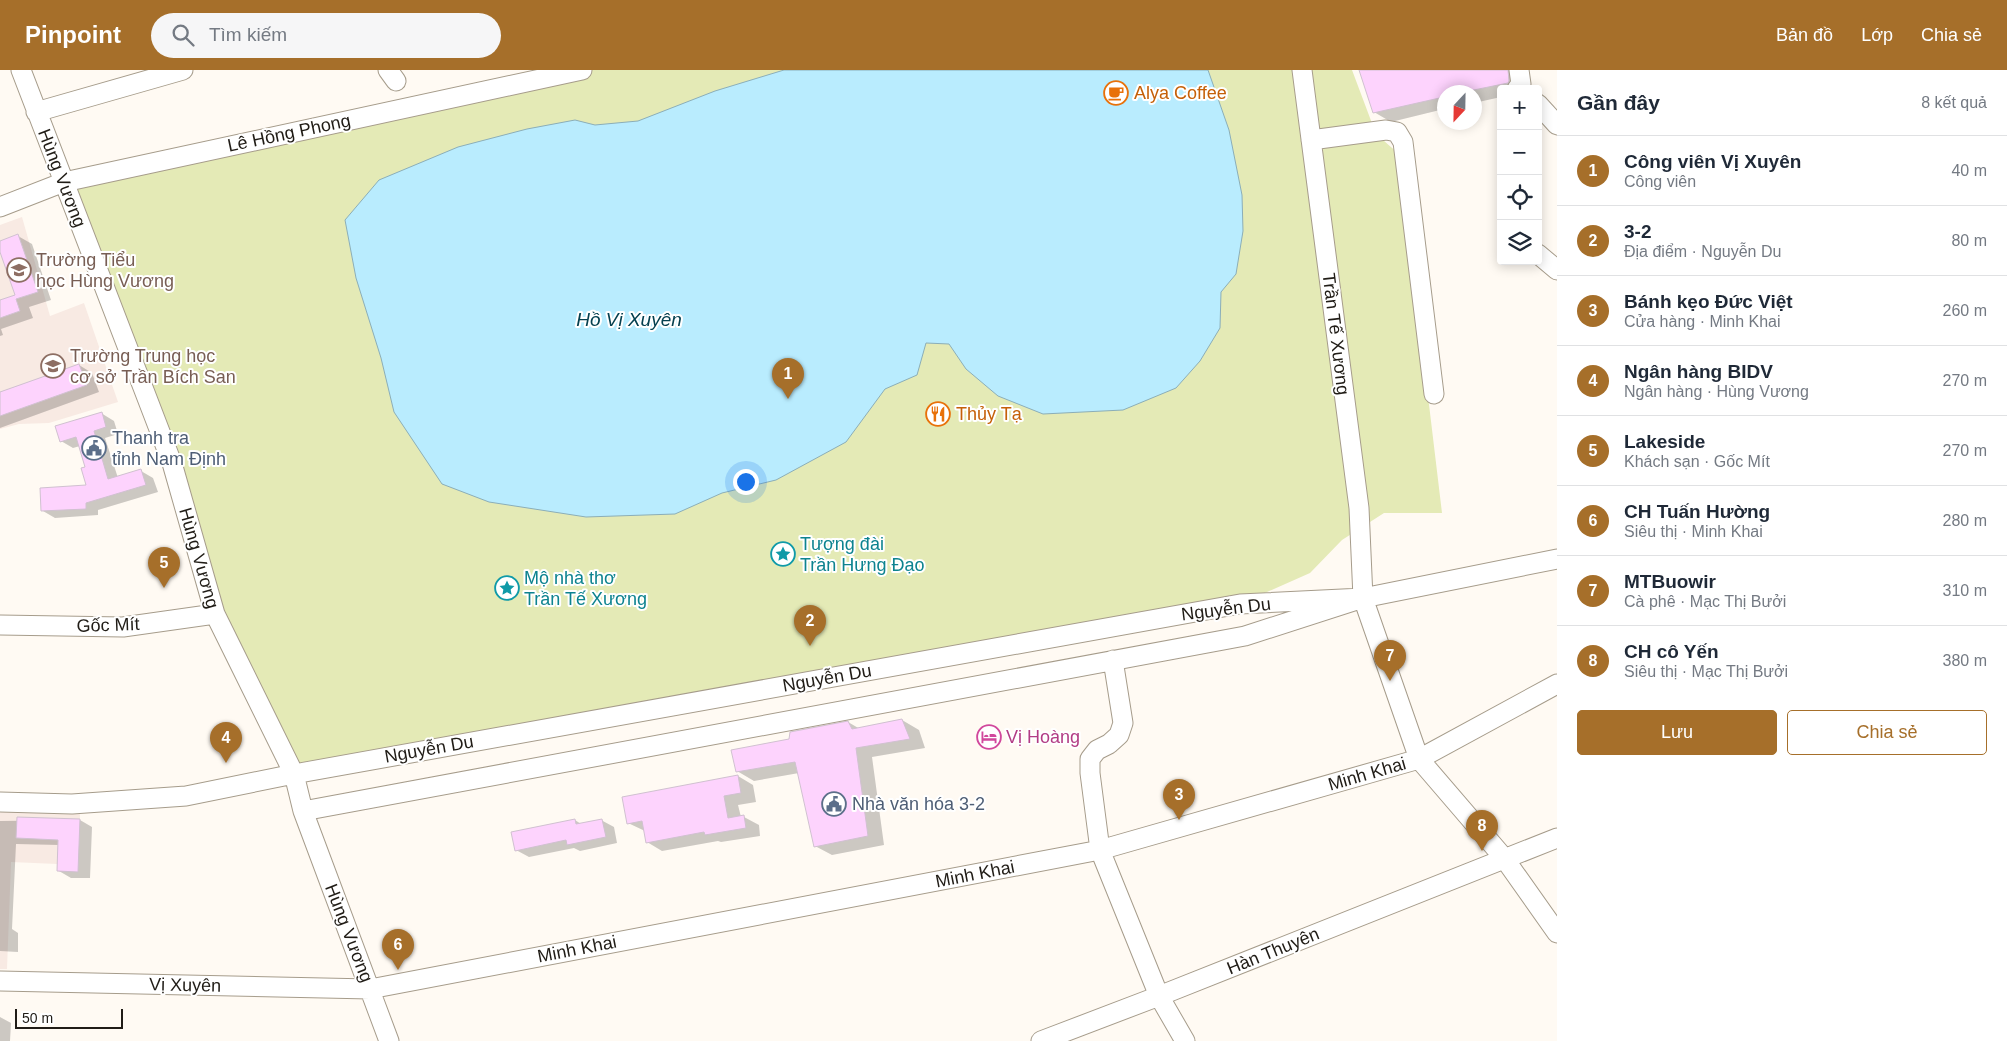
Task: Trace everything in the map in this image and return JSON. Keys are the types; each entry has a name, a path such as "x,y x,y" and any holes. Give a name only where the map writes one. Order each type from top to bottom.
{"street":[{"name":"Hùng Vương","path":"21,70 172,463 215,614 294,774 303,811 389,1041"},
{"path":"36,112 184,70"},
{"name":"Lê Hồng Phong","path":"0,208 64,182 582,70"},
{"name":"Trần Tế Xương","path":"1302,70 1359,508 1363,598 1419,759"},
{"path":"1542,108 1557,125"},
{"path":"1311,140 1386,130 1397,132 1403,142 1434,394"},
{"path":"1542,257 1557,270"},
{"name":"Nguyễn Du","path":"303,811 1245,636 1363,598 1557,559"},
{"name":"Nguyễn Du","path":"0,802 72,804 186,796 294,774 1240,604 1363,598"},
{"name":"Gốc Mít","path":"0,625 123,627 215,614"},
{"path":"1113,660 1123,723 1119,735 1109,744 1097,750 1090,759 1090,773 1100,850 1159,996 1184,1041"},
{"name":"Minh Khai","path":"370,989 1100,850 1419,759 1557,684"},
{"path":"1419,759 1504,858 1557,934"},
{"name":"Hàn Thuyên","path":"1042,1041 1557,838"},
{"name":"Vị Xuyên","path":"0,981 370,989"}],"shaded area":[{"name":"Trường Trung học cơ sở Trần Bích San","path":"22,217 50,316 84,303 118,402 49,423 19,424 0,429 0,225"},
{"path":"0,811 80,814 78,872 57,871 57,864 11,862 7,969 0,969"}],"green space":[{"path":"592,70 1352,70 1376,134 1399,154 1442,513 1384,513 1342,540 1310,573 1240,604 294,774 215,614 172,463 64,182"}],"water":[{"name":"Hồ Vị Xuyên","path":"784,70 1208,70 1229,130 1242,195 1243,231 1236,274 1221,292 1220,328 1200,361 1176,388 1123,410 1043,414 998,396 966,369 949,344 926,343 917,375 885,389 846,442 776,480 722,493 675,514 586,517 489,502 442,484 394,412 381,358 356,278 345,220 379,180 458,147 527,129 575,120 595,125 638,121 715,91"}],"building":[{"path":"1359,70 1508,70 1508,83 1482,88 1482,85 1437,85 1437,99 1373,113"},
{"path":"18,234 38,292 16,299 20,311 0,318 0,300 15,295 0,252 0,241"},
{"path":"79,364 87,385 0,416 0,392"},
{"path":"102,412 106,427 94,431 108,479 141,469 146,485 86,503 86,509 41,511 40,488 86,485 81,468 85,467 76,437 60,442 55,426"},
{"name":"Nhà văn hóa 3-2","path":"902,719 910,739 856,748 868,836 814,847 795,762 736,772 731,750 789,739 790,732 848,721 852,729"},
{"path":"738,775 741,793 724,796 728,818 744,815 746,828 705,835 704,832 646,843 642,821 627,824 622,797"},
{"path":"17,817 80,819 78,872 57,871 58,840 16,838"},
{"path":"575,819 576,824 602,819 606,837 567,845 566,840 515,851 511,832"}],"place":[{"name":"Alya Coffee","path":"1116,93"},
{"name":"Trường Tiểu học Hùng Vương","path":"19,270"},
{"name":"Trường Trung học cơ sở Trần Bích San","path":"53,366"},
{"name":"Công viên Vị Xuyên","path":"788,399"},
{"name":"Thủy Tạ","path":"938,414"},
{"name":"Thanh tra tỉnh Nam Định","path":"94,448"},
{"name":"Tượng đài Trần Hưng Đạo","path":"783,554"},
{"name":"Lakeside","path":"164,588"},
{"name":"Mộ nhà thơ Trần Tế Xương","path":"507,588"},
{"name":"3-2","path":"810,646"},
{"name":"MTBuowir","path":"1390,681"},
{"name":"Vị Hoàng","path":"989,737"},
{"name":"Ngân hàng BIDV","path":"226,763"},
{"name":"Nhà văn hóa 3-2","path":"834,804"},
{"name":"Bánh kẹo Đức Việt","path":"1179,820"},
{"name":"CH cô Yến","path":"1482,851"},
{"name":"CH Tuấn Hường","path":"398,970"}]}
